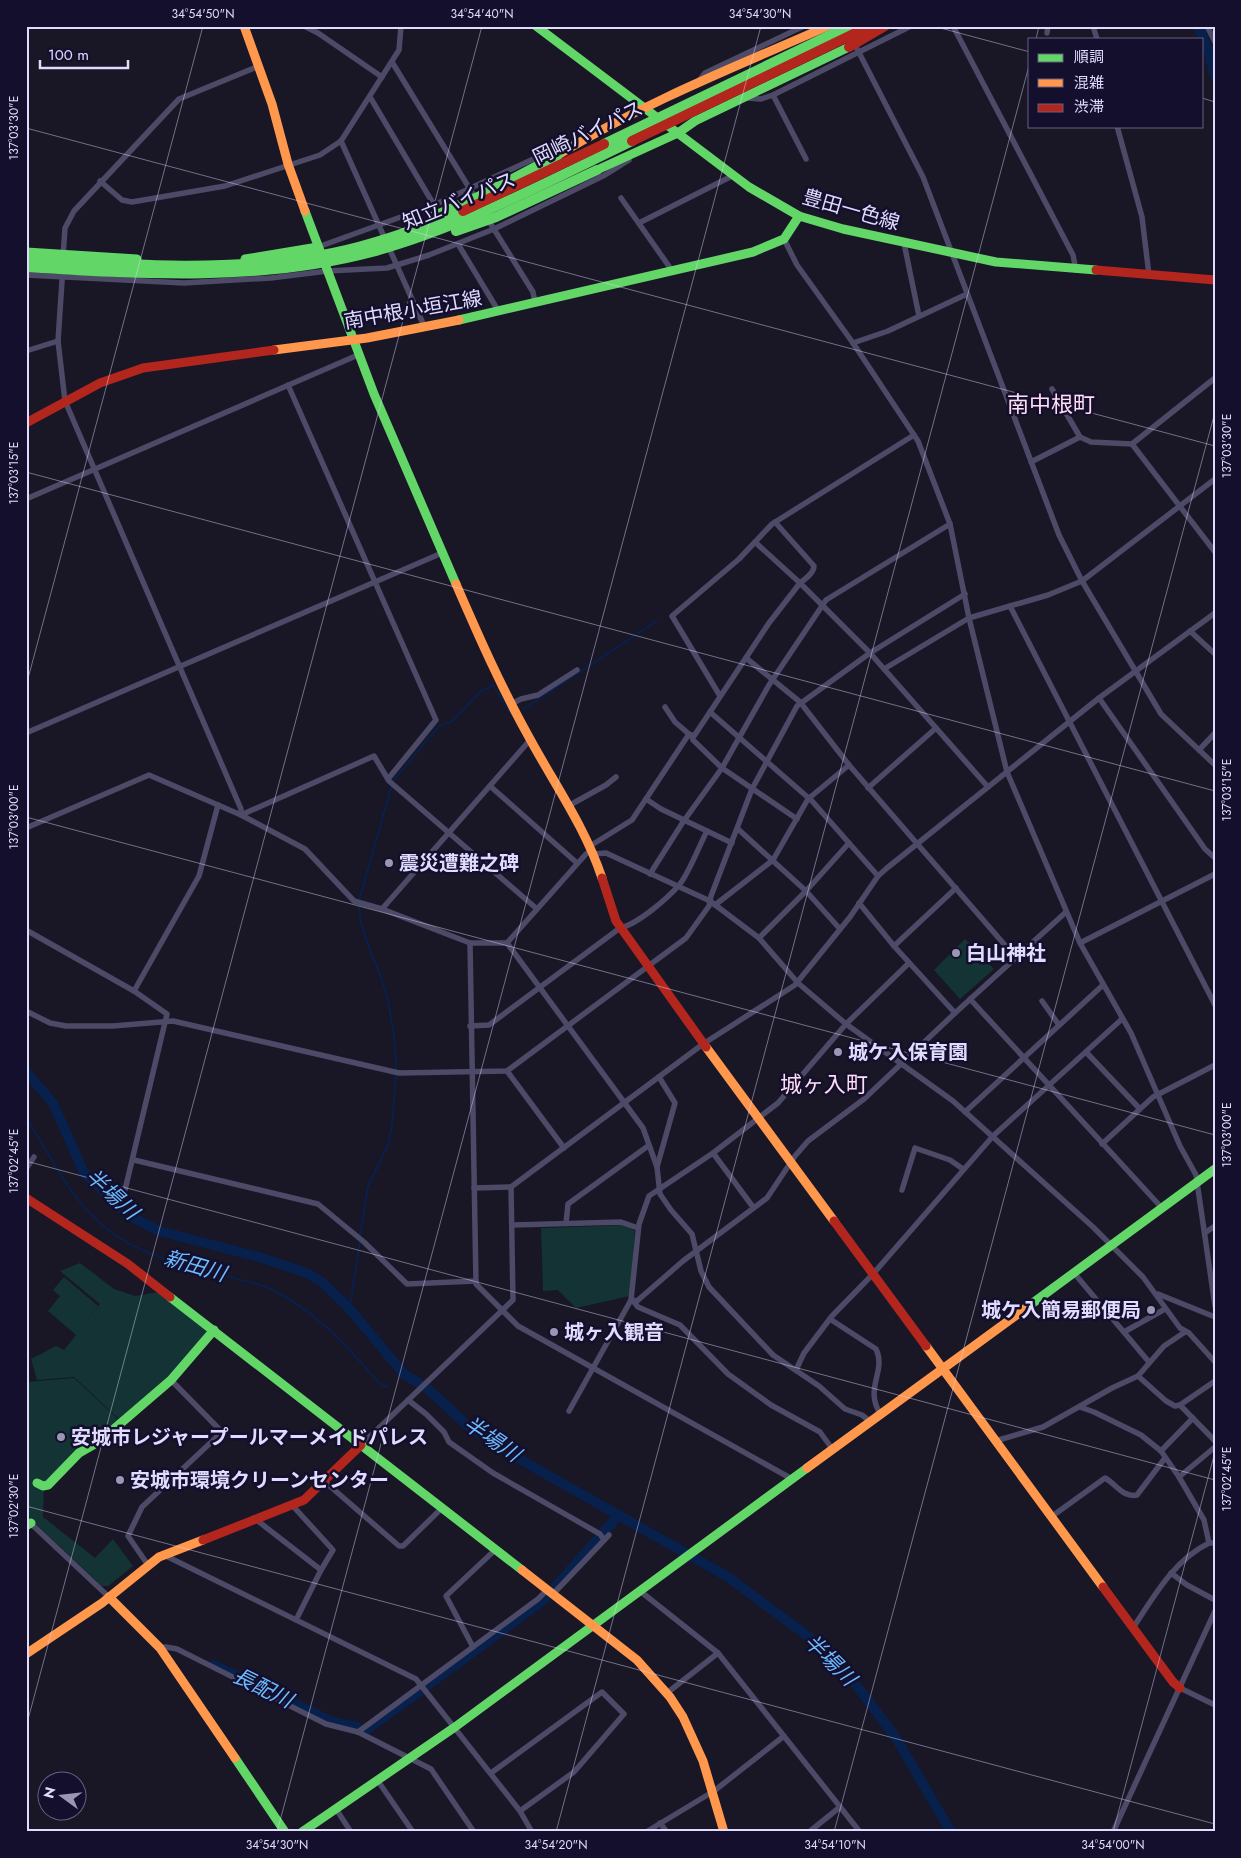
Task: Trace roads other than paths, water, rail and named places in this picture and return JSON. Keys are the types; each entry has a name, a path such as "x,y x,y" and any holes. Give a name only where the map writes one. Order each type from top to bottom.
{"main road":[{"path":"244,26 272,104 288,164 358,355 442,553 510,704 570,805 592,850 620,928 995,1441 1173,1682 1180,1688"},
{"name":"豊田一色線","path":"536,26 734,175 773,203 800,216 827,226 952,254 1003,263 1215,280"},
{"path":"26,258 214,266 270,262 334,252 413,226 480,196 558,155 599,130 645,107 828,26"},
{"name":"岡崎バイパス","path":"334,252 416,230 464,212 847,26"},
{"name":"知立バイパス","path":"26,266 154,274 216,274 311,264 381,249 460,223 870,26"},
{"path":"311,264 361,259 483,222 649,144 678,133 695,121 849,47 885,26"},
{"path":"784,239 800,216"},
{"name":"南中根小垣江線","path":"26,423 100,383 144,368 352,340 425,328 673,272 753,252 784,239"},
{"path":"26,252 130,259 208,261 254,258 318,247"},
{"path":"302,1832 455,1727 1215,1169"},
{"path":"26,1198 113,1253 637,1660 666,1693 697,1745 714,1791 724,1832"},
{"path":"36,1483 43,1486 48,1484 79,1453 100,1441 171,1380 214,1330"},
{"path":"26,1654 109,1597 163,1554 304,1500 361,1445"},
{"path":"109,1597 160,1648 285,1832"}],"street":[{"path":"304,26 318,32 382,77"},
{"path":"100,181 122,200 132,202 225,186 320,154 341,141 370,97 400,46 401,26"},
{"path":"696,84 705,73 804,26"},
{"path":"847,26 859,53 924,177 1059,535 1082,581 1161,714 1215,764"},
{"path":"746,98 761,99 773,95 911,26"},
{"path":"953,26 1073,256 1076,270"},
{"path":"1047,33 1048,26"},
{"path":"1093,26 1097,38"},
{"path":"1207,26 1215,42"},
{"path":"392,62 533,292 535,303"},
{"path":"241,815 241,809 65,401 58,341 63,254 67,223 100,181 179,99 259,66"},
{"path":"773,95 806,159"},
{"path":"370,97 434,205"},
{"path":"1118,128 1142,217 1149,275"},
{"path":"341,141 381,226 425,328"},
{"path":"318,247 381,226 434,205 471,190 568,143 577,143"},
{"path":"26,275 184,283 387,268 458,244 494,229 610,172 649,144"},
{"path":"639,223 734,175"},
{"path":"621,198 673,272"},
{"path":"784,239 797,265 853,343 914,435 925,456 950,524 969,618 1007,772 1080,943 1122,1019 1158,1094 1180,1146 1196,1175 1206,1232 1215,1306"},
{"path":"904,243 919,316"},
{"path":"458,244 499,312"},
{"path":"853,343 872,337 967,294"},
{"path":"26,351 58,341"},
{"path":"26,499 358,355"},
{"path":"1052,389 1080,437 1091,442 1132,444 1215,378"},
{"path":"288,385 436,720 390,782"},
{"path":"720,696 672,616 739,559 775,522 914,435"},
{"path":"1031,462 1080,437"},
{"path":"1132,444 1215,552"},
{"path":"884,669 969,618 1048,595 1082,581 1215,479"},
{"path":"507,944 577,863 632,820 691,735 710,712 790,594 813,571 814,566 775,522"},
{"path":"650,874 722,768 772,680 823,604 950,524"},
{"path":"755,542 823,604 870,653 988,787"},
{"path":"26,733 442,553"},
{"path":"713,903 752,789 800,702 870,653 965,594"},
{"path":"1010,606 1215,1005"},
{"path":"474,1188 511,1186 703,1044 798,982 878,876 1099,698 1215,613"},
{"path":"1190,631 1215,654"},
{"path":"746,658 800,702 868,788 1016,958"},
{"path":"510,704 521,698 538,695 577,670"},
{"path":"1099,698 1205,849 1215,858"},
{"path":"665,707 675,722 691,735 693,740 722,768 797,819"},
{"path":"710,712 808,799 878,876"},
{"path":"868,788 936,728"},
{"path":"1199,750 1215,734"},
{"path":"382,909 530,740"},
{"path":"241,815 374,756 390,782 537,909"},
{"path":"26,1011 50,1023 66,1026 113,1026 167,1020 396,1072 507,1071 686,938 713,903 773,860 808,799 849,765"},
{"path":"26,828 149,775 241,815 305,849 359,902 470,943 507,944"},
{"path":"570,805 606,785 616,777"},
{"path":"490,786 577,863"},
{"path":"646,799 660,809 732,843"},
{"path":"134,991 199,876 218,806"},
{"path":"738,829 806,891 840,928"},
{"path":"470,1026 489,1025 620,928 627,927 658,905 677,886 707,831"},
{"path":"759,938 806,891 849,843"},
{"path":"592,850 606,853 713,903 759,938 798,982 846,1024 965,1112 1112,1245 1158,1294 1165,1309 1185,1332 1189,1333 1215,1362"},
{"path":"1080,943 1215,874"},
{"path":"894,946 956,888"},
{"path":"859,903 894,946 955,1013"},
{"path":"570,1411 633,1301 767,1198 790,1162 808,1141 858,1105 970,999 1066,912"},
{"path":"26,930 134,991 164,1010 167,1014 134,1160 124,1194"},
{"path":"470,943 476,1281 518,1326 792,1479"},
{"path":"507,944 643,1128 657,1167 659,1190 668,1207 690,1230 698,1250 700,1266 710,1287 774,1355 845,1409 862,1415 871,1422"},
{"path":"833,1450 820,1432 771,1405 728,1374 680,1325 638,1307 633,1301 638,1228 649,1196 713,1153 778,1103 846,1024 909,963"},
{"path":"965,1112 1103,985"},
{"path":"970,999 1162,1208"},
{"path":"1042,1000 1059,1025"},
{"path":"796,1370 804,1353 830,1320 874,1274 993,1136 1122,1019"},
{"path":"1086,1052 1140,1109"},
{"path":"1102,1144 1158,1094 1215,1065"},
{"path":"507,1071 564,1148"},
{"path":"657,1167 674,1103 659,1077"},
{"path":"566,1223 568,1204 648,1146"},
{"path":"902,1190 915,1148 950,1160 964,1169"},
{"path":"713,1153 753,1207"},
{"path":"26,1169 34,1157"},
{"path":"134,1160 318,1204 363,1241 407,1284 411,1282 476,1281"},
{"path":"361,1445 504,1312 514,1297 511,1186"},
{"path":"513,1225 624,1222 638,1228"},
{"path":"1206,1232 1215,1226"},
{"path":"1210,1269 1215,1264"},
{"path":"1074,1273 1149,1362"},
{"path":"1158,1294 1215,1317"},
{"path":"1124,1332 1165,1309"},
{"path":"830,1320 852,1331 878,1352 879,1364 874,1401 881,1415"},
{"path":"995,1441 1043,1427 1112,1388 1138,1376 1164,1346 1185,1332"},
{"path":"1138,1376 1166,1401 1175,1406 1180,1405 1215,1382"},
{"path":"148,1566 128,1536 142,1507 222,1432 171,1380"},
{"path":"358,1732 550,1592 604,1537 493,1473 449,1442 444,1432 410,1399"},
{"path":"1180,1405 1215,1441"},
{"path":"1080,1407 1126,1427 1161,1451 1179,1477 1204,1520 1212,1543 1195,1550 1171,1573 1148,1602 1133,1628"},
{"path":"1161,1451 1193,1418"},
{"path":"1179,1477 1215,1447"},
{"path":"1051,1517 1104,1478 1122,1492 1130,1495 1137,1494 1166,1458"},
{"path":"324,1480 399,1546 403,1546 442,1508"},
{"path":"292,1505 333,1549 296,1620"},
{"path":"254,1518 321,1570"},
{"path":"28,1523 109,1597"},
{"path":"473,1647 446,1596 494,1550"},
{"path":"163,1554 412,1676 422,1684 491,1773 520,1811 532,1832"},
{"path":"1171,1573 1187,1585 1215,1600"},
{"path":"640,1591 718,1653 860,1832"},
{"path":"1113,1832 1215,1611"},
{"path":"160,1648 176,1649 326,1724 358,1732 412,1758 430,1769 474,1832"},
{"path":"666,1693 718,1653"},
{"path":"1180,1688 1215,1705"},
{"path":"491,1773 602,1692 624,1714 574,1772 520,1811"},
{"path":"646,1832 714,1791 784,1736"},
{"path":"378,1781 413,1832"},
{"path":"810,1832 840,1807"},
{"path":"336,1809 351,1832"},
{"path":"660,1824 667,1832"}],"waterway":[{"path":"1198,26 1203,38"},
{"path":"1204,40 1215,76"},
{"path":"522,710 657,621"},
{"path":"359,900 393,781 439,726 451,722 480,692 493,685 512,716"},
{"path":"359,905 366,940 387,997 391,1015 396,1070"},
{"name":"半場川","path":"26,1072 53,1103 84,1173 128,1215 159,1231 262,1258 309,1274 323,1283 348,1307 404,1374 428,1389 467,1425 521,1460 728,1577 809,1637 857,1686 896,1738 951,1832"},
{"path":"360,1236 368,1186 388,1145 392,1124 396,1074"},
{"name":"新田川","path":"26,1118 74,1194 85,1208 111,1232 156,1256 263,1286 288,1298 331,1331 381,1385 385,1387 388,1385"},
{"path":"348,1307 351,1300 360,1241"},
{"name":"新田川","path":"400,1376 404,1374"},
{"name":"長配川","path":"556,1586 619,1515"},
{"name":"長配川","path":"428,1685 546,1597"},
{"name":"長配川","path":"214,1665 333,1722 357,1727"},
{"name":"長配川","path":"366,1730 422,1690"}],"place":[{"name":"震災遭難之碑","path":"389,863"},
{"name":"白山神社","path":"956,953"},
{"name":"城ケ入保育園","path":"838,1052"},
{"name":"城ケ入簡易郵便局","path":"1151,1310"},
{"name":"城ヶ入観音","path":"554,1332"},
{"name":"安城市レジャープールマーメイドパレス","path":"61,1437"},
{"name":"安城市環境クリーンセンター","path":"120,1480"}],"district":[{"name":"南中根町","path":"1051,404"},
{"name":"城ヶ入町","path":"824,1084"}]}
